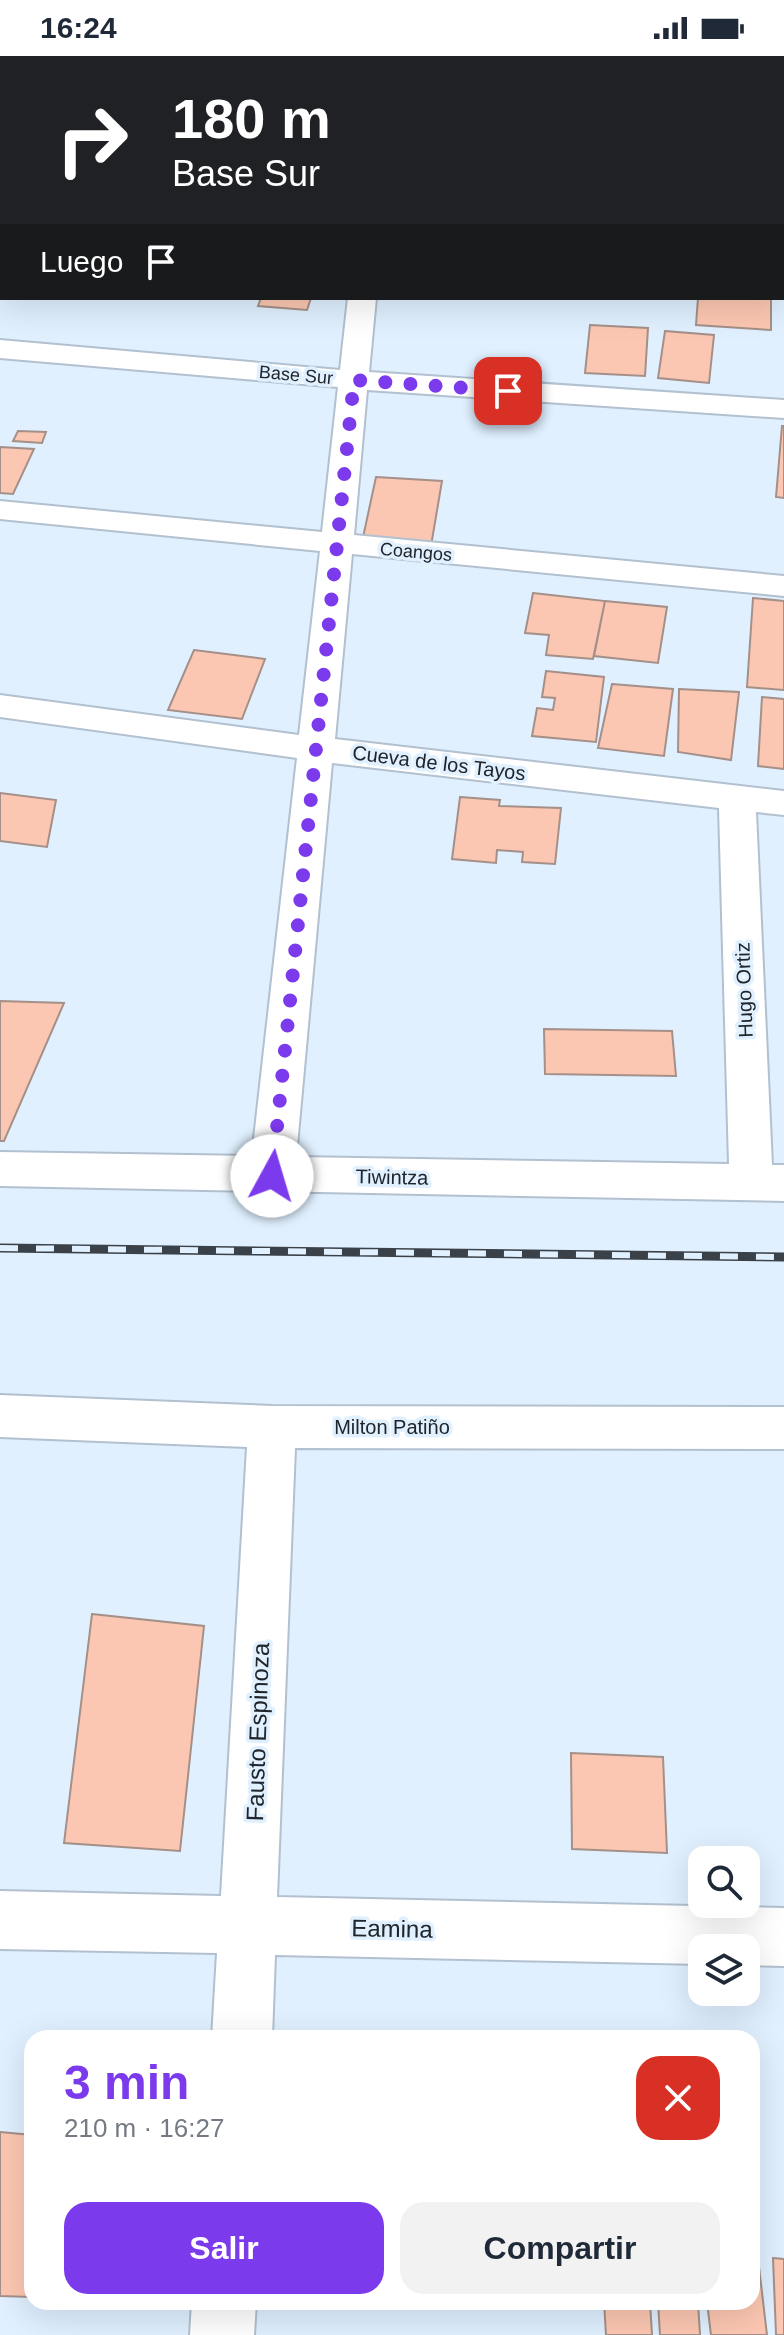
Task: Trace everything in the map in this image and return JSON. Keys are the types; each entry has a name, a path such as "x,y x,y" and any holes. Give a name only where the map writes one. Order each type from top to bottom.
{"street":[{"path":"272,1176 362,300"},
{"name":"Base Sur","path":"0,349 354,380 784,409"},
{"name":"Coangos","path":"0,510 784,586"},
{"name":"Cueva de los Tayos","path":"0,706 316,749 784,803"},
{"name":"Hugo Ortiz","path":"737,798 768,1182"},
{"name":"Tiwintza","path":"0,1169 768,1182"},
{"name":"Milton Patiño","path":"0,1416 272,1427 784,1428"},
{"name":"Fausto Espinoza","path":"243,2030 272,1427"},
{"name":"Eamina","path":"0,1920 784,1937"},
{"path":"222,2335 224,2310"}],"building":[{"path":"260,300 310,300 307,310 258,306"},
{"path":"698,300 771,300 771,330 696,325"},
{"path":"590,325 648,328 645,376 585,373"},
{"path":"665,331 714,335 709,383 658,378"},
{"path":"784,426 784,498 776,497"},
{"path":"18,431 46,432 42,443 13,441"},
{"path":"0,447 34,449 13,494 0,493"},
{"path":"376,477 442,481 431,546 362,542"},
{"path":"533,593 605,601 593,659 546,655 549,635 525,633"},
{"path":"753,598 784,601 784,690 747,687"},
{"path":"605,601 667,607 658,663 594,656"},
{"path":"194,650 265,659 242,719 168,710"},
{"path":"546,671 604,677 596,742 532,736 537,708 553,710 555,698 542,697"},
{"path":"612,684 673,689 664,756 598,748"},
{"path":"679,689 739,692 731,760 678,752"},
{"path":"762,697 784,699 784,769 758,766"},
{"path":"0,793 56,800 47,847 0,841"},
{"path":"460,797 500,800 499,806 561,808 555,864 522,862 523,852 497,850 496,863 452,859"},
{"path":"0,1001 64,1003 4,1141 0,1141"},
{"path":"544,1029 672,1031 676,1076 545,1074"},
{"path":"92,1614 204,1626 180,1851 64,1843"},
{"path":"571,1753 663,1757 667,1853 572,1849"},
{"path":"0,2132 24,2134 24,2297 0,2296"},
{"path":"773,2258 784,2259 784,2335 776,2335"},
{"path":"760,2276 767,2335 711,2335 708,2310 760,2310"},
{"path":"604,2310 650,2310 652,2335 606,2335"},
{"path":"658,2310 698,2310 700,2335 660,2335"}],"railway":[{"path":"0,1248 784,1257"}],"route":[{"path":"272,1176 354,380 508,391"}]}
